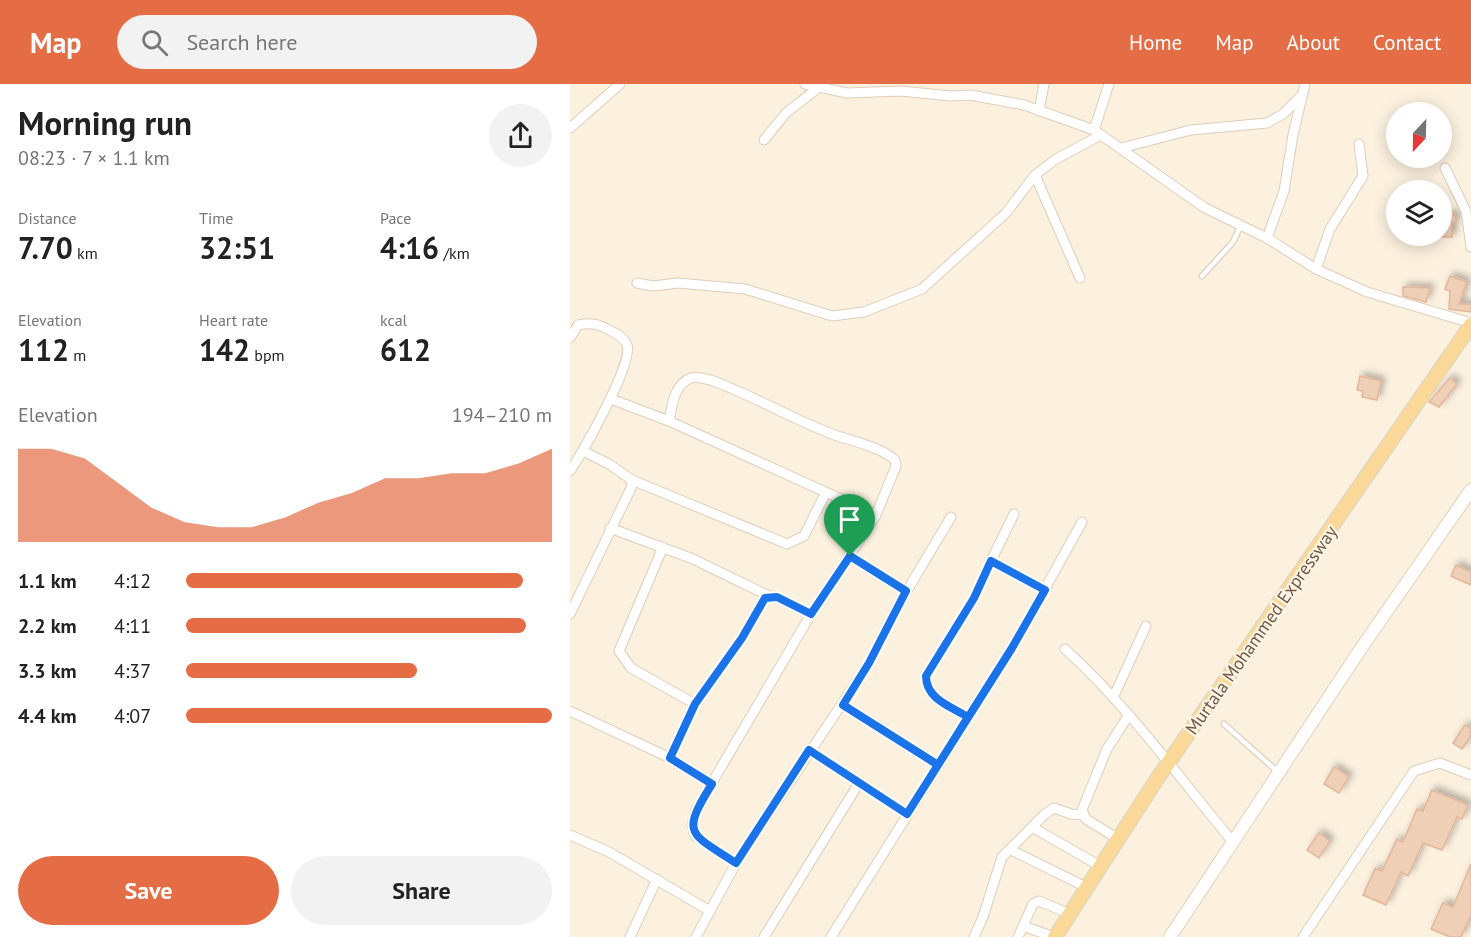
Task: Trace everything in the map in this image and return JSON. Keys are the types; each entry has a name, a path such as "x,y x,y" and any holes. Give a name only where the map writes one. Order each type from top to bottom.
{"main road":[{"name":"Murtala Mohammed Expressway","path":"1055,937 1169,762 1471,324"},
{"path":"1172,936 1278,772 1471,490"}],"street":[{"path":"570,128 620,84"},
{"path":"805,84 847,93 901,87 951,96 970,95 1039,111 1097,133 1205,208 1267,238 1316,269 1367,292 1471,324"},
{"path":"970,95 972,84"},
{"path":"1039,111 1044,84"},
{"path":"637,283 653,286 678,283 745,289 832,316 864,312 922,289 1006,213 1035,175 1097,133 1109,84"},
{"path":"1267,238 1284,191 1305,84"},
{"path":"764,140 786,113 819,88"},
{"path":"1121,148 1191,130 1267,123 1283,114 1302,95"},
{"path":"1316,269 1330,229 1363,176 1364,167 1359,144"},
{"path":"1445,168 1466,211 1471,247"},
{"path":"1035,175 1080,278"},
{"path":"570,338 578,325 591,322 619,335 627,344 628,355 610,399 570,471"},
{"path":"669,421 674,396 682,383 693,377 728,386 825,432 883,452 895,460 896,466 876,515 811,614 696,810 692,825 695,836 736,863"},
{"path":"610,399 669,421 825,494 876,515"},
{"path":"583,451 609,464 632,480 787,544 804,536 825,494"},
{"path":"570,614 632,480"},
{"path":"968,717 932,695 926,686 926,676 974,598 1014,514"},
{"path":"696,937 736,863 869,663 906,591 951,517"},
{"path":"831,937 1045,590 1082,522"},
{"path":"610,528 693,559 771,597"},
{"path":"663,547 620,651 631,668 695,704"},
{"path":"850,556 906,591"},
{"path":"991,561 1045,590"},
{"path":"670,758 695,704 742,638 765,598 777,597 811,614"},
{"path":"1113,698 1146,626"},
{"path":"1065,649 1113,698 1169,762 1232,841"},
{"path":"843,705 938,765"},
{"path":"570,711 670,758 712,784"},
{"path":"1083,815 1097,768 1128,716"},
{"path":"809,750 907,814"},
{"path":"1303,937 1414,771 1440,763 1471,776"},
{"path":"764,937 860,783"},
{"path":"974,937 983,917 1002,857 1054,808 1071,814 1083,815 1118,839"},
{"path":"1032,827 1100,866"},
{"path":"570,835 609,852 710,911"},
{"path":"1011,850 1086,887"},
{"path":"630,937 657,879"},
{"path":"1018,937 1033,904 1039,901 1070,914"},
{"path":"1023,926 1055,937"}],"lane":[{"path":"1202,276 1233,242 1241,225"},
{"path":"1224,724 1278,772"}],"building":[{"path":"1454,214 1457,221 1452,223"},
{"path":"1450,276 1467,282 1459,304 1471,304 1471,312 1449,309 1450,291 1445,289"},
{"path":"1403,287 1430,288 1426,302 1403,296"},
{"path":"1360,376 1381,381 1377,400 1362,397 1363,391 1357,390"},
{"path":"1450,378 1457,384 1439,407 1429,402"},
{"path":"1456,565 1471,572 1471,585 1451,576"},
{"path":"1465,725 1471,729 1471,736 1462,749 1453,743"},
{"path":"1334,767 1349,777 1339,793 1324,784"},
{"path":"1432,790 1468,805 1462,819 1457,817 1442,850 1423,843 1408,876 1401,872 1386,905 1363,895 1375,869 1382,871 1397,839 1403,842 1417,809 1423,811"},
{"path":"1319,833 1330,841 1319,858 1307,850"},
{"path":"1471,864 1471,915 1461,937 1450,937 1431,929 1443,903 1453,907"}],"route":[{"path":"850,556 839,576 811,614 777,597 765,598 742,638 695,704 670,758 712,784 696,810 692,825 695,836 736,863 809,750 907,814 1012,648 1045,590 991,561 974,598 952,630 926,676 926,686 932,695 968,717 938,765 843,705 869,663 906,591 850,556"}]}
